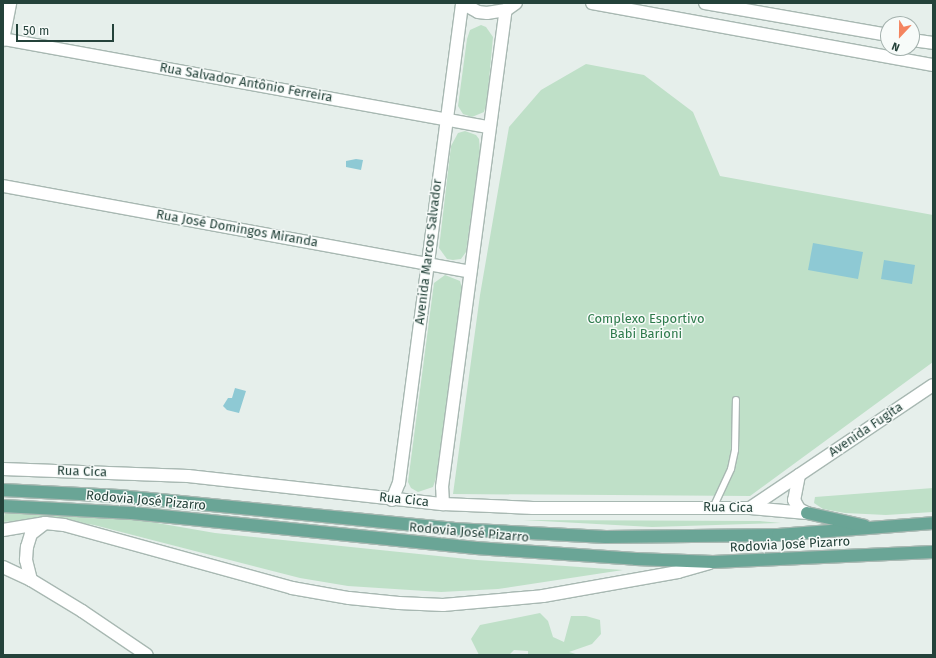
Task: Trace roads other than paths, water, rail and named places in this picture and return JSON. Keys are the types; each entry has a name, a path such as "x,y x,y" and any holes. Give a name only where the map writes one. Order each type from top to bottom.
{"main road":[{"name":"Rodovia José Pizarro","path":"3,490 119,496 453,529 598,537 747,536 878,529 933,523"},
{"name":"Rodovia José Pizarro","path":"3,506 44,507 172,516 476,548 713,562 933,552"},
{"path":"807,513 878,529"}],"street":[{"path":"3,40 10,3"},
{"path":"443,504 442,487 489,127 511,6 488,13 474,10 462,3"},
{"name":"Avenida Marcos Salvador","path":"392,500 399,483 462,3"},
{"path":"592,3 933,66"},
{"path":"706,3 880,34"},
{"name":"Rua Salvador Antônio Ferreira","path":"3,40 489,127"},
{"path":"920,41 933,43"},
{"name":"Rua José Domingos Miranda","path":"3,186 428,263 470,272"},
{"name":"Avenida Fugita","path":"750,508 933,385"},
{"name":"Rua Cica","path":"3,469 188,476 392,500 443,504 533,508 750,508 807,513"},
{"path":"799,475 794,500 799,509 807,513"},
{"path":"31,580 26,560 27,547 31,534 45,523"},
{"path":"3,530 45,523 72,527 292,588 349,598 399,603 443,605 543,596 678,572 713,562"},
{"path":"3,568 31,580 135,651 147,655"}],"lane":[{"path":"713,508 733,463 736,400"}],"water":[{"path":"356,159 363,160 361,170 346,167 346,161"},
{"path":"813,243 863,252 858,279 808,270"},
{"path":"884,260 915,265 912,284 881,279"},
{"path":"235,388 246,391 239,413 227,410 223,406 228,398 232,398"}],"park label":[{"name":"Complexo Esportivo Babi Barioni","path":"646,328"}]}
